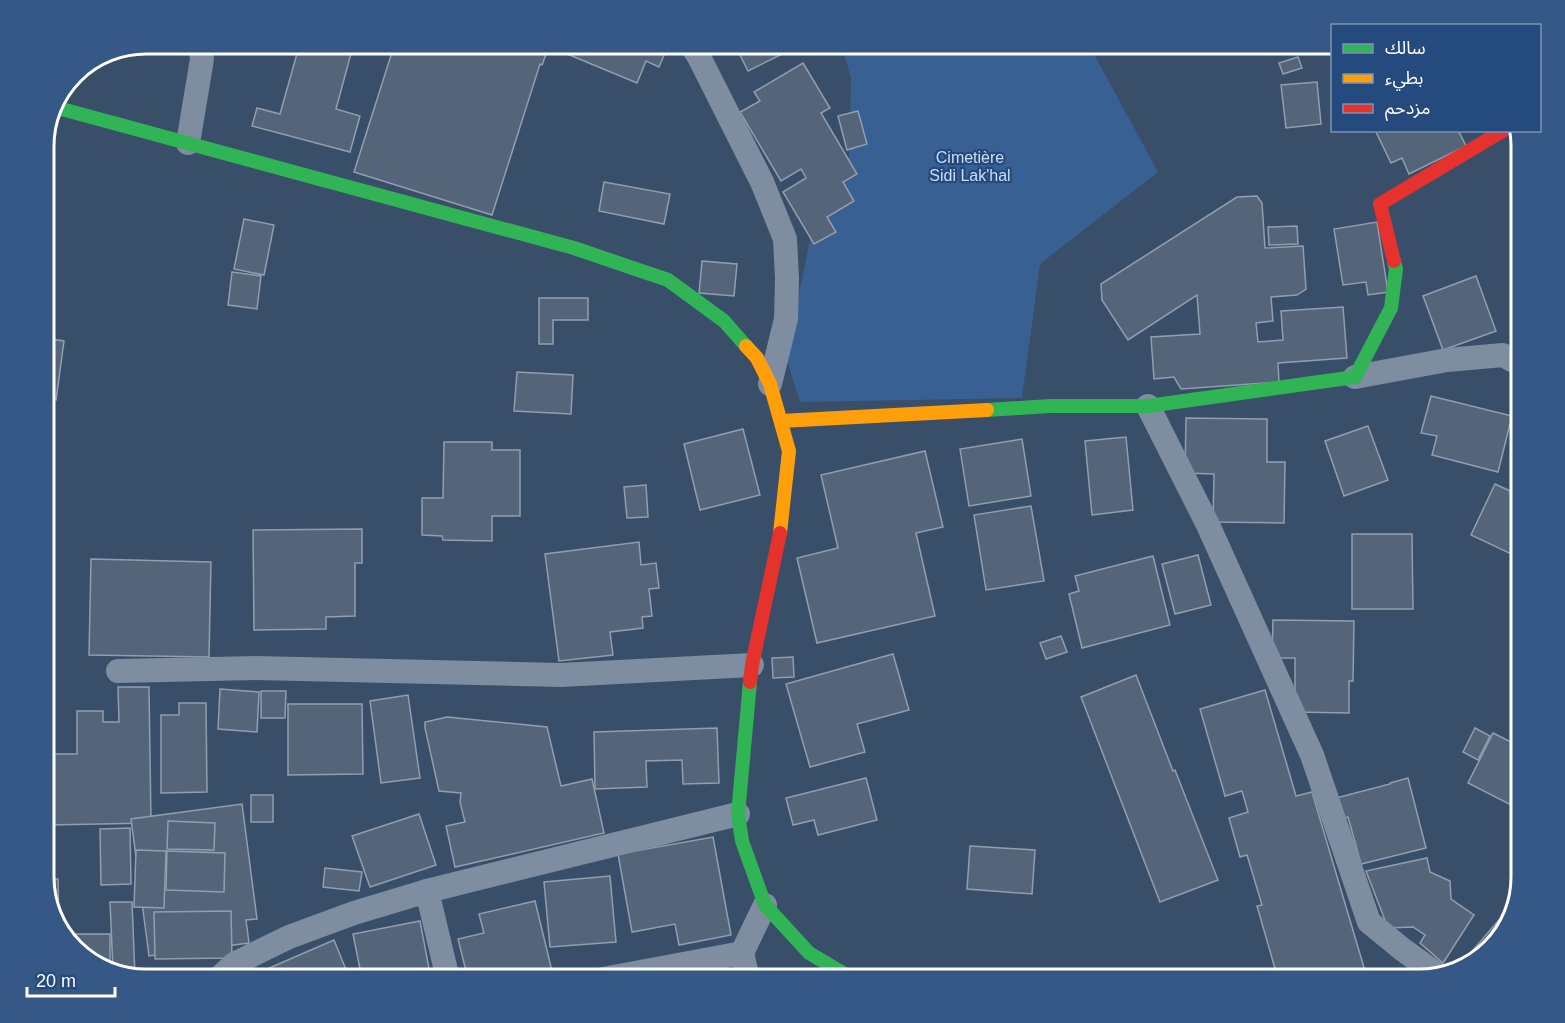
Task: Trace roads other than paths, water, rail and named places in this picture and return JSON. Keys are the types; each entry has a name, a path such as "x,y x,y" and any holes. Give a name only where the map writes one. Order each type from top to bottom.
{"main road":[{"path":"62,109 574,248 668,280 724,321 757,358 770,384 789,451 781,530 752,665 738,814 742,842 765,904 809,953 835,969"},
{"path":"781,421 1050,406 1148,406 1355,377 1391,308 1396,269 1380,204 1501,132"}],"street":[{"path":"188,143 201,54"},
{"path":"697,54 762,182 784,238 787,278 786,319 770,384"},
{"path":"1355,377 1447,360 1503,355 1511,359"},
{"path":"1148,406 1208,525 1312,755 1369,922 1428,968"},
{"path":"118,671 256,668 561,675 752,665"},
{"path":"229,969 234,964 290,937 354,913 427,891 738,814"},
{"path":"427,891 445,969"},
{"path":"746,969 742,953 765,904"},
{"path":"660,969 742,953"}],"park label":[{"name":"Cimetière Sidi Lak'hal","path":"970,166"}]}
